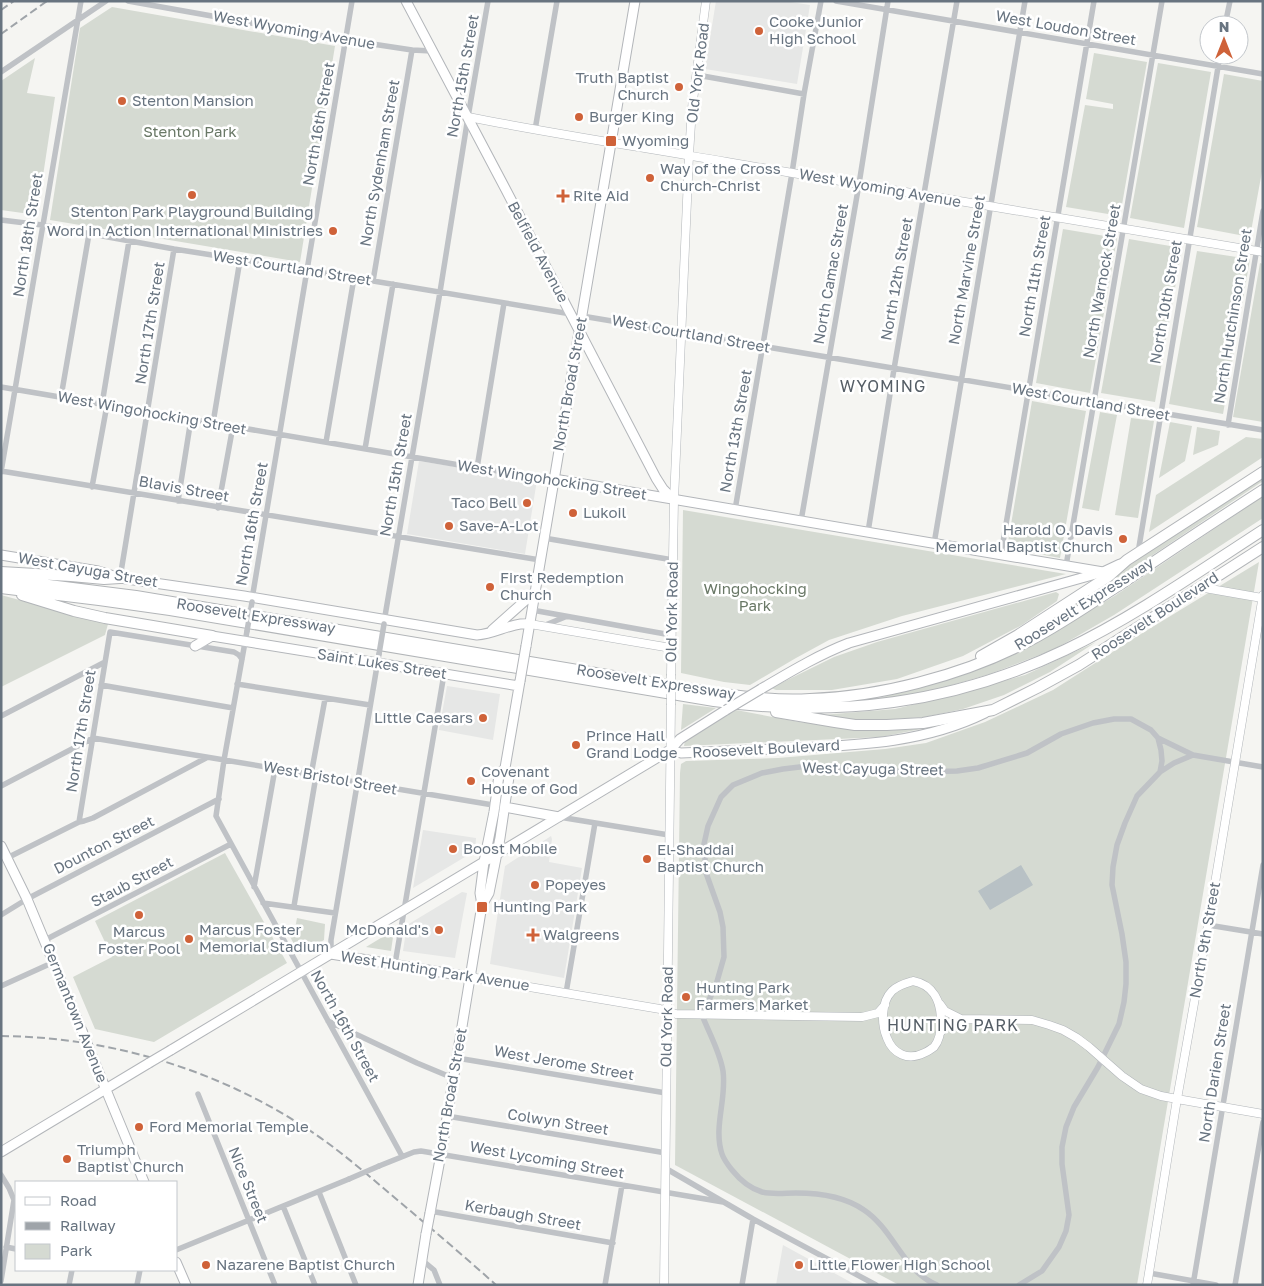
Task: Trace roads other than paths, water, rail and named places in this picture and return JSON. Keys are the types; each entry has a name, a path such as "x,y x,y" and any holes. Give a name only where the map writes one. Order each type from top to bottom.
{"highway":[{"name":"Roosevelt Boulevard","path":"1127,560 1263,472"},
{"name":"Roosevelt Expressway","path":"1,579 136,596 715,693 763,698 809,699 851,696 892,689 956,671 1022,645 1083,609 1263,490"},
{"name":"Roosevelt Expressway","path":"1,589 170,610 738,704 763,707 810,708 858,706 905,701 952,691 999,677 1065,650 1173,589 1263,530"},
{"name":"Roosevelt Boulevard","path":"993,710 1058,677 1263,547"},
{"path":"956,671 1043,619 1108,576 1127,560"},
{"path":"1,572 104,579 120,578"},
{"path":"1,589 74,611 105,618 212,636"},
{"path":"1118,640 1173,589"},
{"path":"738,704 816,720 871,726 923,723 993,710"}],"main road":[{"name":"Belfield Avenue","path":"406,1 656,478 674,500"},
{"name":"North Broad Street","path":"418,1285 482,905 480,892 484,862 499,775 505,768 634,1"},
{"name":"West Wingohocking Street","path":"554,480 1102,572"},
{"name":"West Cayuga Street","path":"1,555 98,571 120,578 180,586 384,622 477,635 516,624 530,624"},
{"name":"Roosevelt Boulevard","path":"993,710 966,722 940,730 906,739 870,744 681,753 670,750 680,739 726,710 831,650 849,643 1102,572 1127,560"},
{"path":"484,634 496,627 535,592"},
{"path":"195,646 212,636"},
{"name":"Saint Lukes Street","path":"212,636 245,642 378,658 444,674 519,684"},
{"path":"331,954 670,750"},
{"name":"North Broad Street","path":"482,905 489,893 505,807 509,777 505,768"},
{"name":"West Bristol Street","path":"505,807 560,816"},
{"name":"Germantown Avenue","path":"1,846 45,940 144,1181"},
{"name":"West Hunting Park Avenue","path":"1,1152 331,954 470,977"},
{"path":"178,1267 186,1285"}],"street":[{"name":"North 18th Street","path":"1,472 81,1"},
{"path":"1,72 106,1"},
{"name":"West Wyoming Avenue","path":"128,1 346,40 432,52"},
{"name":"North 16th Street","path":"352,1 216,816 402,1156"},
{"name":"North 15th Street","path":"331,954 335,913 488,1"},
{"path":"535,130 557,1"},
{"name":"Old York Road","path":"664,1285 674,500 692,108 706,1"},
{"name":"North 13th Street","path":"735,510 820,1"},
{"name":"West Loudon Street","path":"836,1 1263,74"},
{"name":"North Camac Street","path":"801,521 859,184 888,1"},
{"name":"North 12th Street","path":"868,532 957,1"},
{"name":"North Marvine Street","path":"934,544 1025,1"},
{"name":"North 11th Street","path":"1001,554 1094,1"},
{"name":"North Warnock Street","path":"1066,566 1162,1"},
{"path":"1228,15 1230,1"},
{"name":"North Sydenham Street","path":"373,281 412,50"},
{"name":"North 10th Street","path":"1138,554 1218,66"},
{"path":"697,75 804,94"},
{"name":"West Wyoming Avenue","path":"468,117 535,130 1259,252"},
{"name":"North Hutchinson Street","path":"1228,425 1259,252 1263,211"},
{"name":"West Courtland Street","path":"1,220 1263,430"},
{"path":"61,397 89,234"},
{"path":"92,487 129,241"},
{"name":"North 17th Street","path":"120,578 174,249"},
{"path":"213,423 240,260"},
{"path":"326,442 354,278"},
{"path":"365,449 393,284"},
{"path":"477,468 504,303"},
{"name":"West Wingohocking Street","path":"1,387 554,480"},
{"path":"178,501 191,419"},
{"path":"218,508 233,426"},
{"name":"Blavis Street","path":"1,472 540,560"},
{"path":"544,538 673,560"},
{"path":"1200,587 1263,597"},
{"name":"North 9th Street","path":"1147,1285 1263,597"},
{"path":"532,610 672,635"},
{"path":"543,626 567,616"},
{"path":"530,624 671,648"},
{"name":"North 17th Street","path":"79,822 110,632 234,652 242,659"},
{"path":"1,716 105,662"},
{"path":"395,964 444,674"},
{"path":"237,684 370,705"},
{"path":"102,685 233,708"},
{"path":"294,906 324,699"},
{"name":"West Cayuga Street","path":"702,1015 716,985 724,958 723,927 720,912 706,873 704,844 708,826 720,797 733,785 762,773 808,766 914,772 957,771 978,768 1027,753 1061,734 1093,723 1114,719 1131,720 1151,730 1158,738 1193,755 1263,768"},
{"path":"1,786 93,738"},
{"name":"West Bristol Street","path":"93,738 505,807"},
{"path":"1158,738 1162,762 1160,772"},
{"path":"1019,1285 1042,1271 1059,1247 1066,1231 1069,1215 1062,1164 1062,1147 1066,1127 1074,1107 1119,1024 1124,1002 1126,962 1112,885 1117,845 1137,796 1160,772 1174,763 1193,755"},
{"path":"8,858 79,822 93,818 206,757"},
{"path":"254,887 275,769"},
{"name":"Dounton Street","path":"1,915 27,899 219,800"},
{"name":"West Bristol Street","path":"560,816 669,835"},
{"path":"566,993 595,823"},
{"name":"Staub Street","path":"45,940 231,844"},
{"name":"North Darien Street","path":"1193,1283 1263,865"},
{"path":"263,903 335,913"},
{"path":"1208,925 1263,934"},
{"path":"1,986 54,962"},
{"name":"West Hunting Park Avenue","path":"470,977 660,1009 676,1014 862,1017 878,1013 893,990 913,981 926,985 932,990 944,1011 961,1018"},
{"path":"940,1004 940,1034"},
{"path":"884,1031 883,1016 885,1005"},
{"path":"702,1015 723,1069 724,1095 719,1145 722,1156 736,1176 748,1186 762,1192 819,1193 838,1197 864,1209 881,1223 910,1265 930,1282 937,1285"},
{"name":"West Hunting Park Avenue","path":"862,1017 878,1022 895,1050 900,1055 907,1057 922,1054 934,1047 945,1026 949,1022 961,1018"},
{"path":"961,1018 1032,1020 1063,1030 1077,1038 1122,1076 1141,1089 1177,1100 1263,1114"},
{"path":"328,1021 453,1078"},
{"name":"West Jerome Street","path":"457,1058 666,1093"},
{"name":"Nice Street","path":"198,1094 275,1285"},
{"name":"Colwyn Street","path":"447,1116 666,1153"},
{"path":"1236,1285 1263,1122"},
{"name":"West Lycoming Street","path":"178,1249 402,1156 421,1151 723,1202"},
{"name":"West Lycoming Street","path":"665,1168 753,1219 876,1285"},
{"path":"1,1175 14,1200 1,1281"},
{"path":"605,1285 622,1185"},
{"path":"319,1192 356,1285"},
{"path":"283,1206 314,1285"},
{"name":"Kerbaugh Street","path":"430,1212 613,1243"},
{"path":"742,1285 753,1219"},
{"path":"6,1247 15,1249"},
{"path":"422,1260 434,1270 440,1285"},
{"path":"69,1285 72,1271"},
{"path":"137,1285 140,1271"},
{"path":"1149,1273 1193,1283 1216,1285"}],"railway":[{"path":"1,10 14,1"},
{"path":"1,34 47,1"},
{"path":"1,1036 41,1038 121,1050 160,1060 236,1089 271,1107 331,1145 496,1285"}],"place":[{"name":"Cooke Junior High School","path":"759,31"},
{"name":"Truth Baptist Church","path":"679,87"},
{"name":"Stenton Mansion","path":"122,101"},
{"name":"Burger King","path":"579,117"},
{"name":"Wyoming","path":"611,141"},
{"name":"Way of the Cross Church-Christ","path":"650,178"},
{"name":"Stenton Park Playground Building","path":"192,195"},
{"name":"Rite Aid","path":"563,196"},
{"name":"Word in Action International Ministries","path":"333,231"},
{"name":"Taco Bell","path":"527,503"},
{"name":"Lukoil","path":"573,513"},
{"name":"Save-A-Lot","path":"449,526"},
{"name":"Harold O. Davis Memorial Baptist Church","path":"1123,539"},
{"name":"First Redemption Church","path":"490,587"},
{"name":"Little Caesars","path":"483,718"},
{"name":"Prince Hall Grand Lodge","path":"576,745"},
{"name":"Covenant House of God","path":"471,781"},
{"name":"Boost Mobile","path":"453,849"},
{"name":"El-Shaddai Baptist Church","path":"647,859"},
{"name":"Popeyes","path":"535,885"},
{"name":"Hunting Park","path":"482,907"},
{"name":"Marcus Foster Pool","path":"139,915"},
{"name":"McDonald's","path":"439,930"},
{"name":"Walgreens","path":"533,935"},
{"name":"Marcus Foster Memorial Stadium","path":"189,939"},
{"name":"Hunting Park Farmers Market","path":"686,997"},
{"name":"Ford Memorial Temple","path":"139,1127"},
{"name":"Triumph Baptist Church","path":"67,1159"},
{"name":"Nazarene Baptist Church","path":"206,1265"},
{"name":"Little Flower High School","path":"799,1265"}],"district":[{"name":"WYOMING","path":"883,386"},
{"name":"HUNTING PARK","path":"953,1025"}],"park label":[{"name":"Stenton Park","path":"190,132"},
{"name":"Wingohocking Park","path":"755,598"}]}
